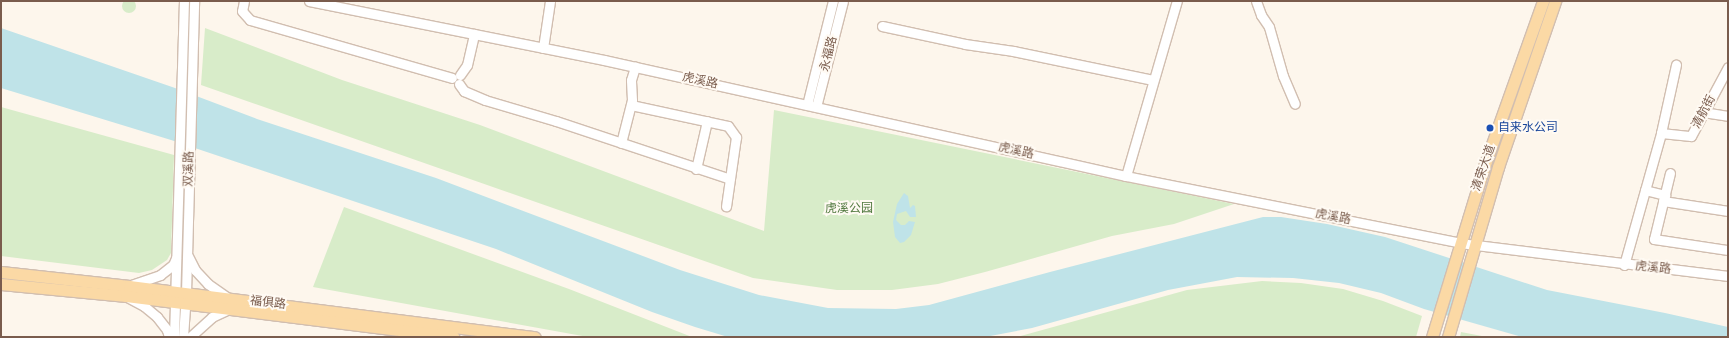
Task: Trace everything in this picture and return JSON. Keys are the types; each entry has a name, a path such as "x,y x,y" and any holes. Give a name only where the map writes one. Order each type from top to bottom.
{"main road":[{"name":"清荣大道","path":"1433,332 1492,142 1543,1"},
{"name":"清荣大道","path":"1449,334 1498,167 1555,1"},
{"name":"福俱路","path":"1,272 127,291 229,304 535,337"},
{"name":"福俱路","path":"1,284 127,291"},
{"name":"福俱路","path":"229,304 453,337"}],"street":[{"name":"双溪路","path":"174,337 187,254 183,79 184,1"},
{"name":"双溪路","path":"183,337 177,255 184,157 192,82 194,1"},
{"path":"244,1 242,11 250,20 457,79 464,90 485,100 556,121 696,169 730,179"},
{"name":"虎溪路","path":"309,1 635,67 1126,176 1460,243 1728,276"},
{"path":"543,48 550,1"},
{"name":"永福路","path":"811,106 833,1"},
{"name":"永福路","path":"811,106 843,1"},
{"path":"1126,176 1177,1"},
{"path":"1256,1 1261,15 1269,27 1285,82 1295,104"},
{"path":"882,26 965,44 1013,51 1153,80"},
{"path":"457,79 467,65 474,34"},
{"path":"1624,264 1661,133 1676,65"},
{"path":"621,143 631,104 631,80 635,67"},
{"name":"清航街","path":"1661,133 1691,136 1728,67"},
{"path":"631,104 728,126 736,137 726,206"},
{"path":"1703,112 1728,116"},
{"path":"696,169 707,121"},
{"path":"1670,173 1654,239 1728,250"},
{"path":"1645,190 1664,198 1728,211"},
{"path":"187,254 195,270 229,304 190,337"},
{"path":"169,337 167,330 157,317 127,291 160,276 173,265 177,255"}],"green space":[{"path":"129,-1 134,1 136,6 134,11 129,13 124,11 122,6 124,1"},
{"name":"虎溪公园","path":"205,28 342,80 480,125 764,231 774,110 1234,204 1174,224 1112,236 938,284 892,290 837,290 753,278 201,85"},
{"path":"1,107 174,155 171,253 167,260 152,270 139,273 1,256"},
{"path":"344,207 569,289 692,337 588,337 313,287"},
{"path":"1262,281 1301,283 1343,289 1383,301 1422,316 1416,337 1017,337 1187,290"},
{"path":"1461,332 1487,337 1460,337"}],"water":[{"path":"1,28 175,88 257,119 436,178 680,270 759,295 828,308 896,309 929,305 1263,217 1281,217 1327,224 1385,237 1547,290 1728,327 1728,337 1522,337 1424,309 1381,293 1339,283 1293,278 1237,277 1168,290 1032,328 985,337 728,337 652,312 496,249 171,140 1,88"},
{"path":"904,193 908,196 910,208 913,205 915,206 916,217 910,217 906,211 897,214 896,220 901,225 905,225 909,221 915,222 911,235 904,242 900,243 895,237 893,222 897,204"}],"place":[{"name":"自来水公司","path":"1490,128"}]}
